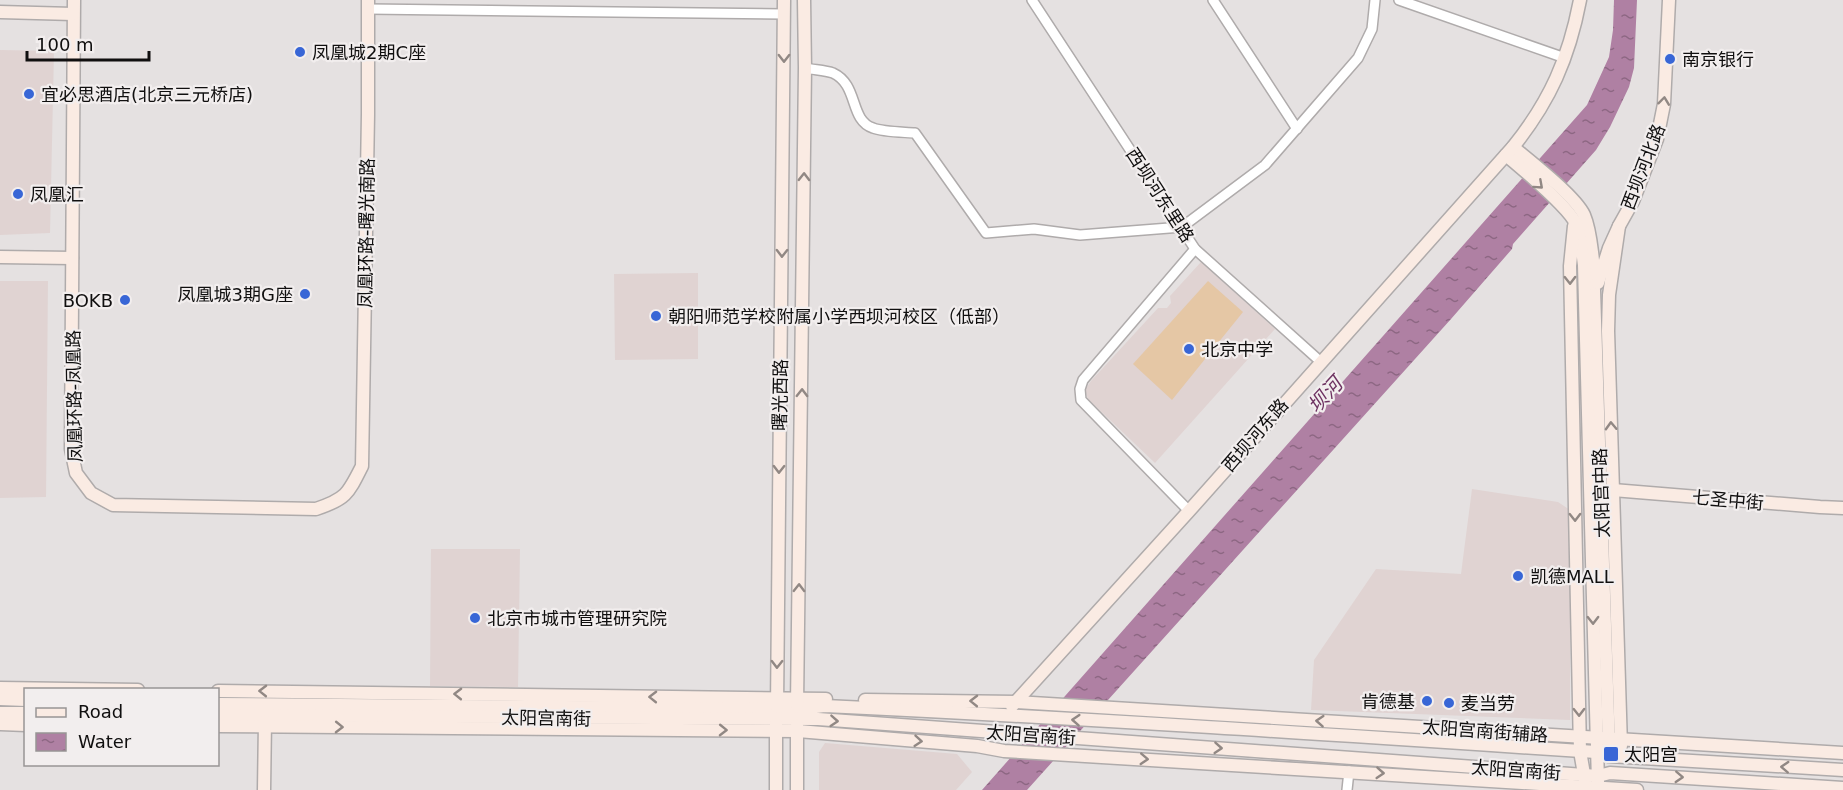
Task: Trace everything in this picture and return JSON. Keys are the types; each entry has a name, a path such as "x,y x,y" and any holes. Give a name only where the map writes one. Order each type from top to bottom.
{"street":[{"name":"凤凰环路-凤凰路","path":"74,0 71,449 76,473 91,493 113,506 316,509 336,502 351,489 362,466"},
{"name":"曙光西路","path":"776,790 784,0"},
{"name":"曙光西路","path":"797,790 804,0"},
{"name":"西坝河东里路","path":"1032,0 1195,249 1321,362"},
{"path":"1213,0 1297,129"},
{"path":"805,68 832,73 842,79 851,91 859,118 872,128 915,133 986,233 1034,229 1080,235 1182,226 1265,165 1358,58 1372,28 1375,0"},
{"path":"1399,0 1565,57"},
{"name":"西坝河东路","path":"977,746 1321,362 1513,155 1540,111 1565,57 1580,0"},
{"name":"西坝河北路","path":"1594,293 1609,248 1633,201 1657,139 1664,104 1669,0"},
{"path":"368,4 784,14"},
{"name":"凤凰环路-曙光南路","path":"362,466 369,114 368,4"},
{"path":"0,12 73,14"},
{"path":"1513,155 1569,204"},
{"name":"太阳宫中路","path":"1569,204 1581,238 1584,265 1592,593 1608,739 1615,757 1610,784"},
{"name":"太阳宫中路","path":"1569,204 1583,214 1589,232 1593,260 1608,739"},
{"name":"太阳宫中路","path":"1575,222 1570,266 1579,737 1585,784"},
{"name":"太阳宫中路","path":"1610,784 1596,752 1608,739 1613,490 1608,331 1609,295 1619,226"},
{"path":"1189,511 1081,400 1080,389 1083,380 1195,249"},
{"path":"0,257 72,262"},
{"path":"0,265 72,262"},
{"path":"1602,516 1612,462"},
{"path":"1574,468 1590,504"},
{"name":"七圣中街","path":"1613,490 1843,508"},
{"path":"1576,593 1592,593"},
{"path":"0,688 24,688"},
{"name":"太阳宫南街","path":"219,691 797,715 1016,702 1126,709"},
{"path":"0,699 24,700"},
{"name":"太阳宫南街","path":"219,704 265,716"},
{"name":"太阳宫南街","path":"797,715 825,706 1004,715 1462,742 1596,752 1615,757 1843,770"},
{"name":"太阳宫南街辅路","path":"1126,709 1843,753"},
{"path":"0,713 24,713"},
{"name":"太阳宫南街","path":"219,726 265,716 776,714"},
{"name":"太阳宫南街","path":"219,715 776,714 797,715 1012,751 1585,784 1843,788"},
{"name":"太阳宫南街","path":"797,715 818,719 1097,740 1585,784"},
{"path":"264,790 265,716"},
{"path":"0,724 24,724"},
{"path":"1798,750 1843,764"},
{"path":"1347,790 1349,771"},
{"name":"太阳宫南街","path":"1610,784 1636,790"}],"shaded area":[{"path":"0,50 54,51 50,233 0,235"},
{"name":"北京中学","path":"1201,262 1275,329 1155,463 1088,399 1085,390 1158,308 1167,308 1171,303 1170,296"},
{"name":"朝阳师范学校附属小学西坝河校区（低部）","path":"698,273 698,359 615,360 614,274"},
{"path":"0,281 48,281 46,497 0,498"},
{"path":"1208,281 1243,312 1172,400 1133,364"},
{"name":"凯德MALL","path":"1472,489 1558,502 1570,510 1570,720 1311,710 1314,660 1376,569 1461,574"},
{"name":"北京市城市管理研究院","path":"431,549 520,549 518,687 430,686"},
{"path":"825,743 957,754 972,772 956,790 819,790 819,752"}],"water":[{"path":"1614,0 1637,0 1634,68 1629,87 1596,150 1451,319 1027,790 982,790 1587,105 1609,57"}],"place":[{"name":"凤凰城2期C座","path":"300,52"},
{"name":"南京银行","path":"1670,59"},
{"name":"宜必思酒店(北京三元桥店)","path":"29,94"},
{"name":"凤凰汇","path":"18,194"},
{"name":"凤凰城3期G座","path":"305,294"},
{"name":"BOKB","path":"125,300"},
{"name":"朝阳师范学校附属小学西坝河校区（低部）","path":"656,316"},
{"name":"北京中学","path":"1189,349"},
{"name":"凯德MALL","path":"1518,576"},
{"name":"北京市城市管理研究院","path":"475,618"},
{"name":"肯德基","path":"1427,701"},
{"name":"麦当劳","path":"1449,703"},
{"name":"太阳宫","path":"1611,754"}],"water label":[{"name":"坝河","path":"1325,395"}]}
